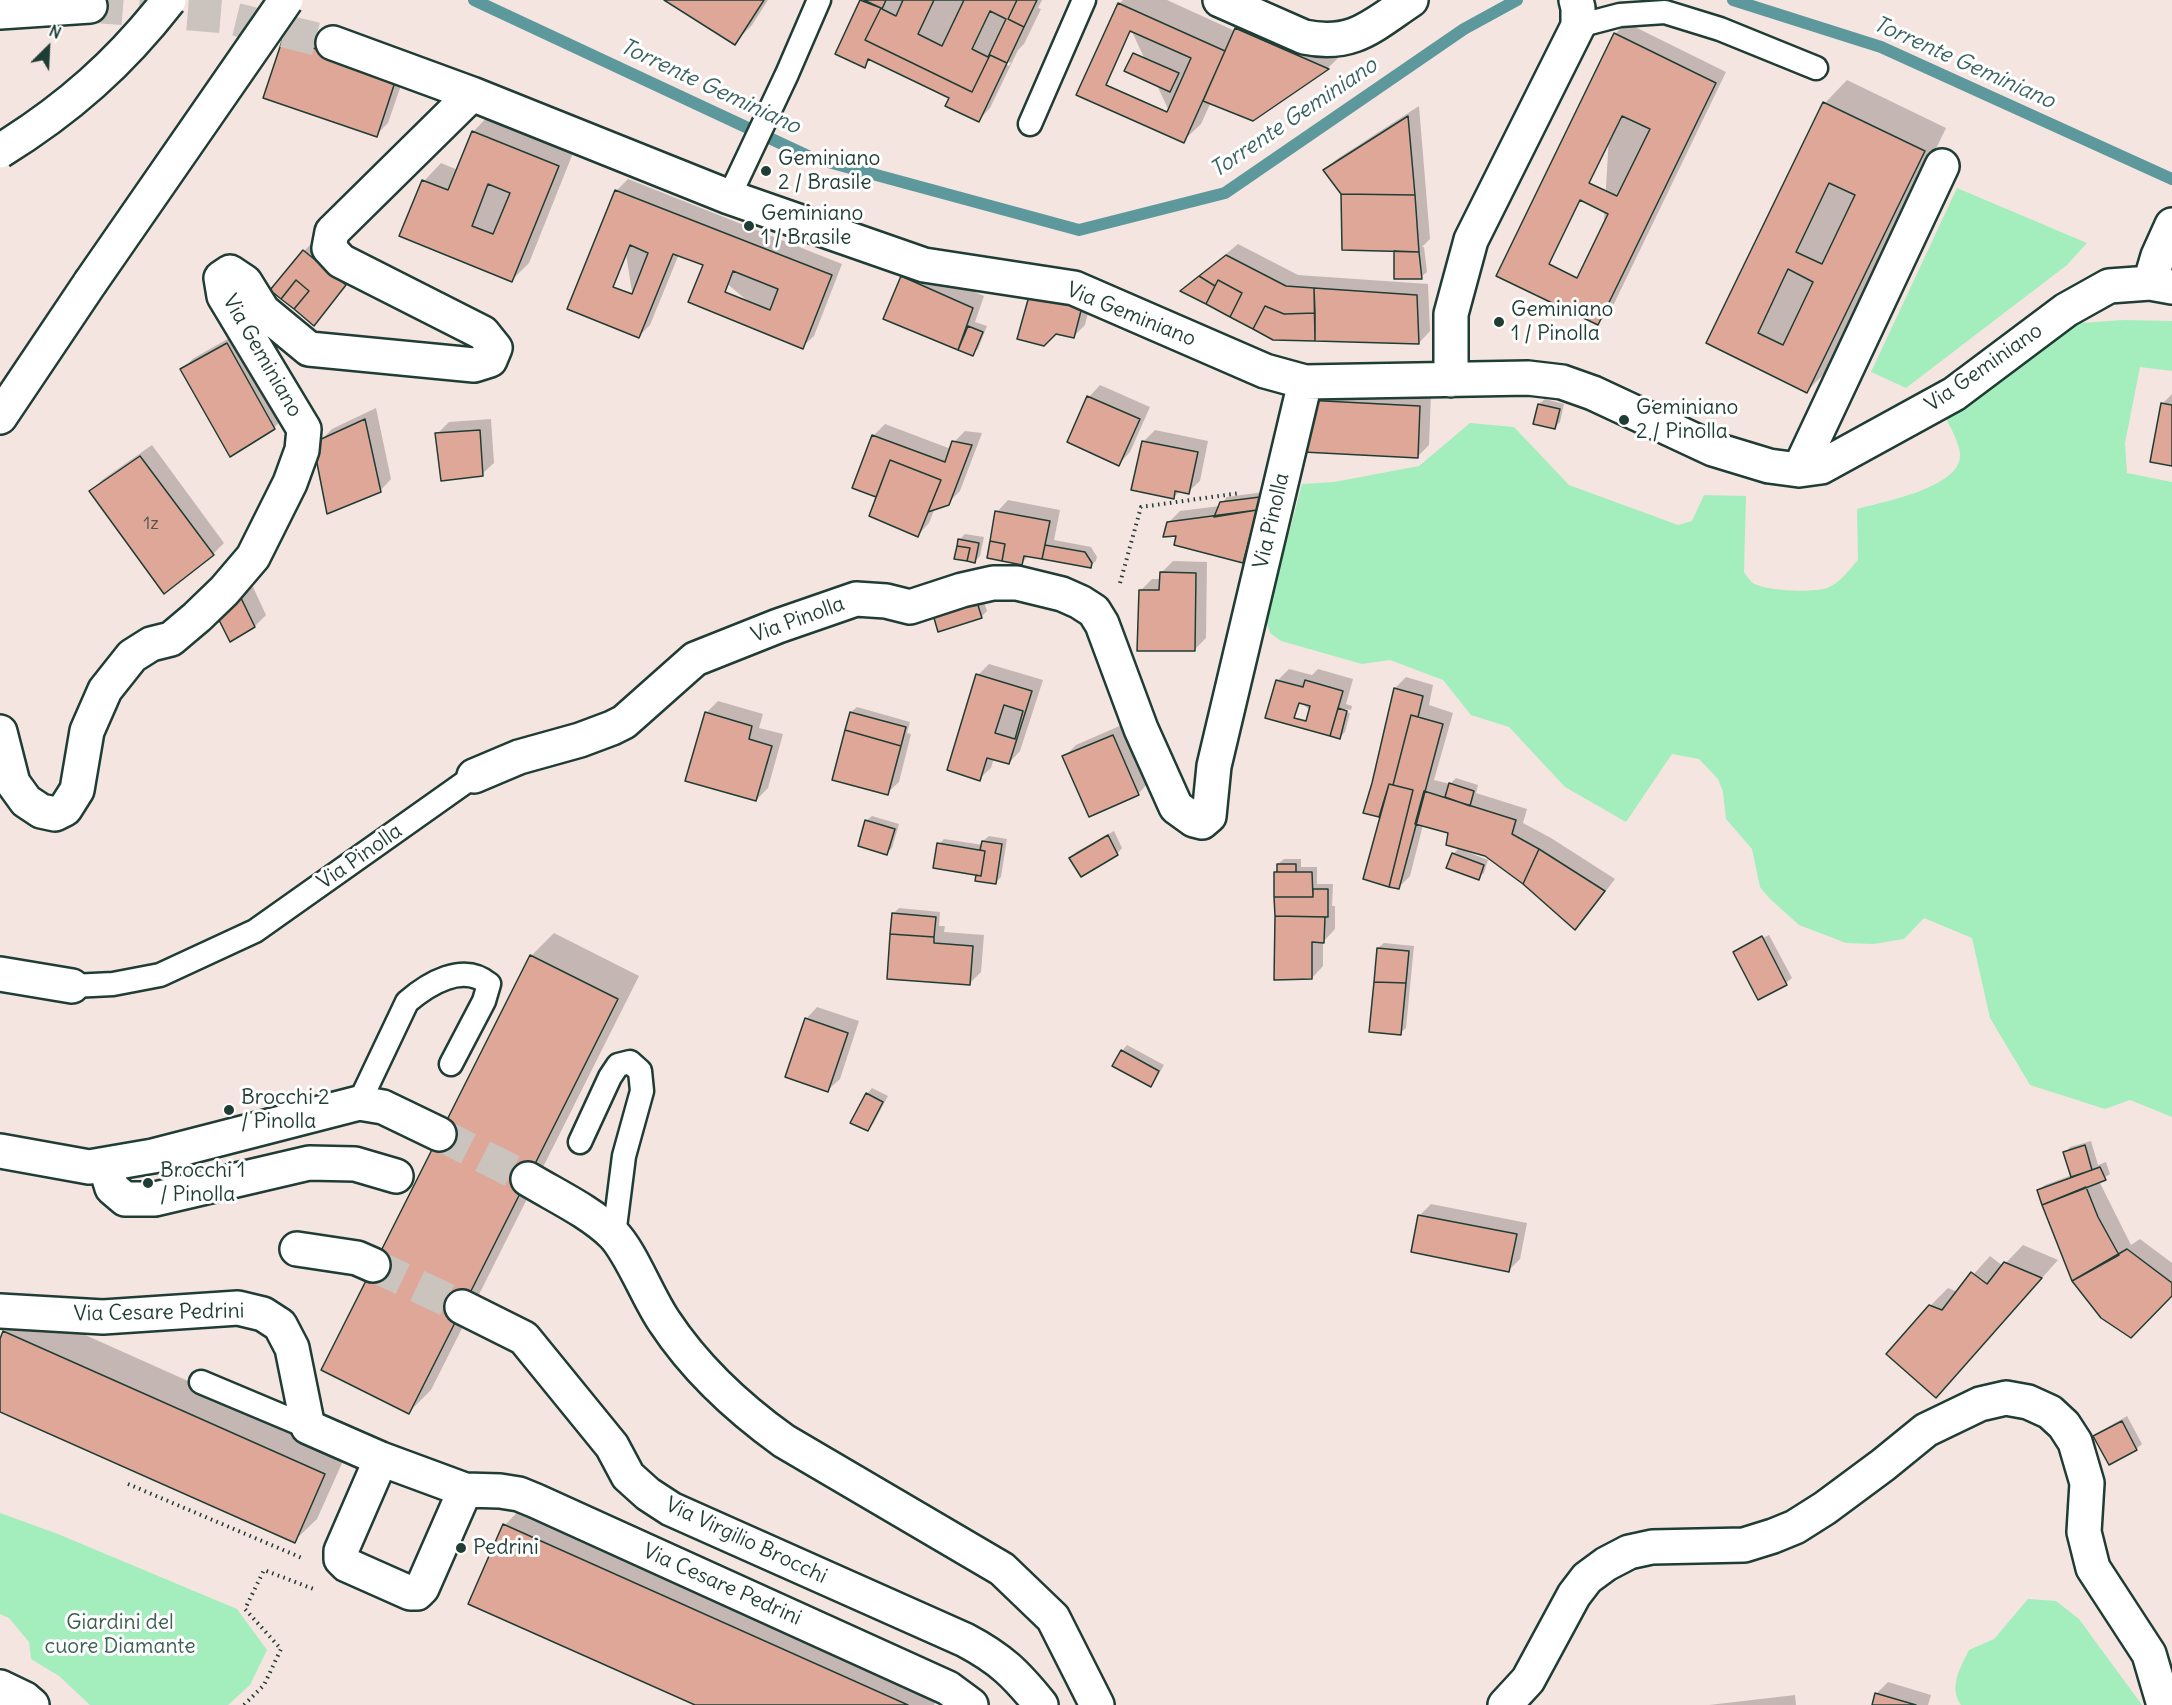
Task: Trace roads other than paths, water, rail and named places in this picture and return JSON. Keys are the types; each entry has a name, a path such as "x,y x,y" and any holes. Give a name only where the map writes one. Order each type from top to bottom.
{"main road":[{"path":"0,151 75,100 147,28 169,0"},
{"path":"0,417 286,0"},
{"path":"1220,0 1304,37 1318,40 1347,38 1360,34 1394,5"},
{"path":"0,12 90,6"},
{"path":"1451,380 1450,314 1472,240 1577,11"},
{"name":"Via Geminiano","path":"333,43 472,94 729,197 924,265 1074,288 1265,370 1305,382 1528,378 1562,382 1593,393 1713,448 1768,466 1799,470 1821,467 1954,394 2066,310 2109,285 2161,285"},
{"name":"Via Geminiano","path":"0,732 13,783 26,801 41,811 55,814 65,809 77,790 87,731 105,690 132,656 151,644 171,639 198,617 224,591 253,557 290,483 302,450 304,429 224,296 221,278 230,272 245,282 263,311 309,349 474,364 490,360 495,348 483,333 341,261 329,249 332,232 472,94"},
{"path":"1799,470 1942,166"},
{"path":"2161,285 2171,228"},
{"name":"Via Pinolla","path":"474,776 519,757 580,740 618,725 629,718 695,659 777,626 856,599 886,601 910,607 962,590 993,583 1017,583 1062,594 1094,611 1102,624 1141,729 1176,807 1194,820 1202,822 1209,816 1214,766 1305,382"},
{"name":"Via Pinolla","path":"0,974 72,986"},
{"path":"0,1151 89,1167 105,1165 153,1156 359,1103 384,1107 439,1134"},
{"path":"105,1165 112,1188 125,1200 155,1199 309,1163 355,1164 396,1176"},
{"path":"528,1179 591,1217 614,1235 663,1321 714,1381 752,1417 784,1441 1002,1569 1053,1618 1097,1705"},
{"path":"297,1249 357,1258 373,1265"},
{"name":"Via Virgilio Brocchi","path":"462,1307 524,1338 612,1446 628,1476 648,1494 671,1509 993,1654 1016,1674 1041,1705"},
{"name":"Via Cesare Pedrini","path":"0,1311 103,1317 238,1308 263,1314 280,1325 292,1348 308,1427 381,1459 465,1490 500,1491 519,1494 536,1501 948,1688 971,1705"},
{"path":"1505,1705 1528,1680 1587,1578 1606,1564 1629,1552 1652,1547 1744,1545 1795,1527 1826,1508 1926,1430 1980,1404 2006,1398 2028,1402 2050,1412 2064,1425 2075,1442 2086,1483 2084,1532 2093,1568 2149,1654 2164,1705"},
{"path":"381,1459 341,1551 344,1562 410,1593 417,1593 422,1588 465,1490"},
{"path":"0,1686 32,1705"}],"lane":[{"path":"729,197 819,0"},
{"path":"1030,124 1084,0"},
{"path":"1577,11 1620,15 1665,12 1720,29 1816,68"},
{"name":"Via Pinolla","path":"72,986 113,984 160,975 255,931 474,776"},
{"path":"359,1103 407,1002 435,982 467,975 480,977 489,984 484,1000 451,1064"},
{"path":"580,1142 609,1077 618,1065 630,1062 640,1071 642,1090 624,1155 614,1235"},
{"name":"Via Cesare Pedrini","path":"201,1382 308,1427"}],"waterway":[{"name":"Torrente Geminiano","path":"474,0 810,157 1079,230 1225,193 1464,29 1517,0"},
{"name":"Torrente Geminiano","path":"1733,0 1881,47 2172,179"}],"tunnel":[{"path":"90,6 226,17 333,43"},
{"path":"439,1134 528,1179"},
{"path":"373,1265 462,1307"}],"place":[{"name":"Geminiano 2 / Brasile","path":"766,171"},
{"name":"Geminiano 1 / Brasile","path":"749,226"},
{"name":"Geminiano 1 / Pinolla","path":"1499,322"},
{"name":"Geminiano 2 / Pinolla","path":"1624,420"},
{"name":"Brocchi 2 / Pinolla","path":"229,1110"},
{"name":"Brocchi 1 / Pinolla","path":"148,1183"},
{"name":"Pedrini","path":"461,1548"}],"park label":[{"name":"Giardini del cuore Diamante","path":"120,1635"}]}
